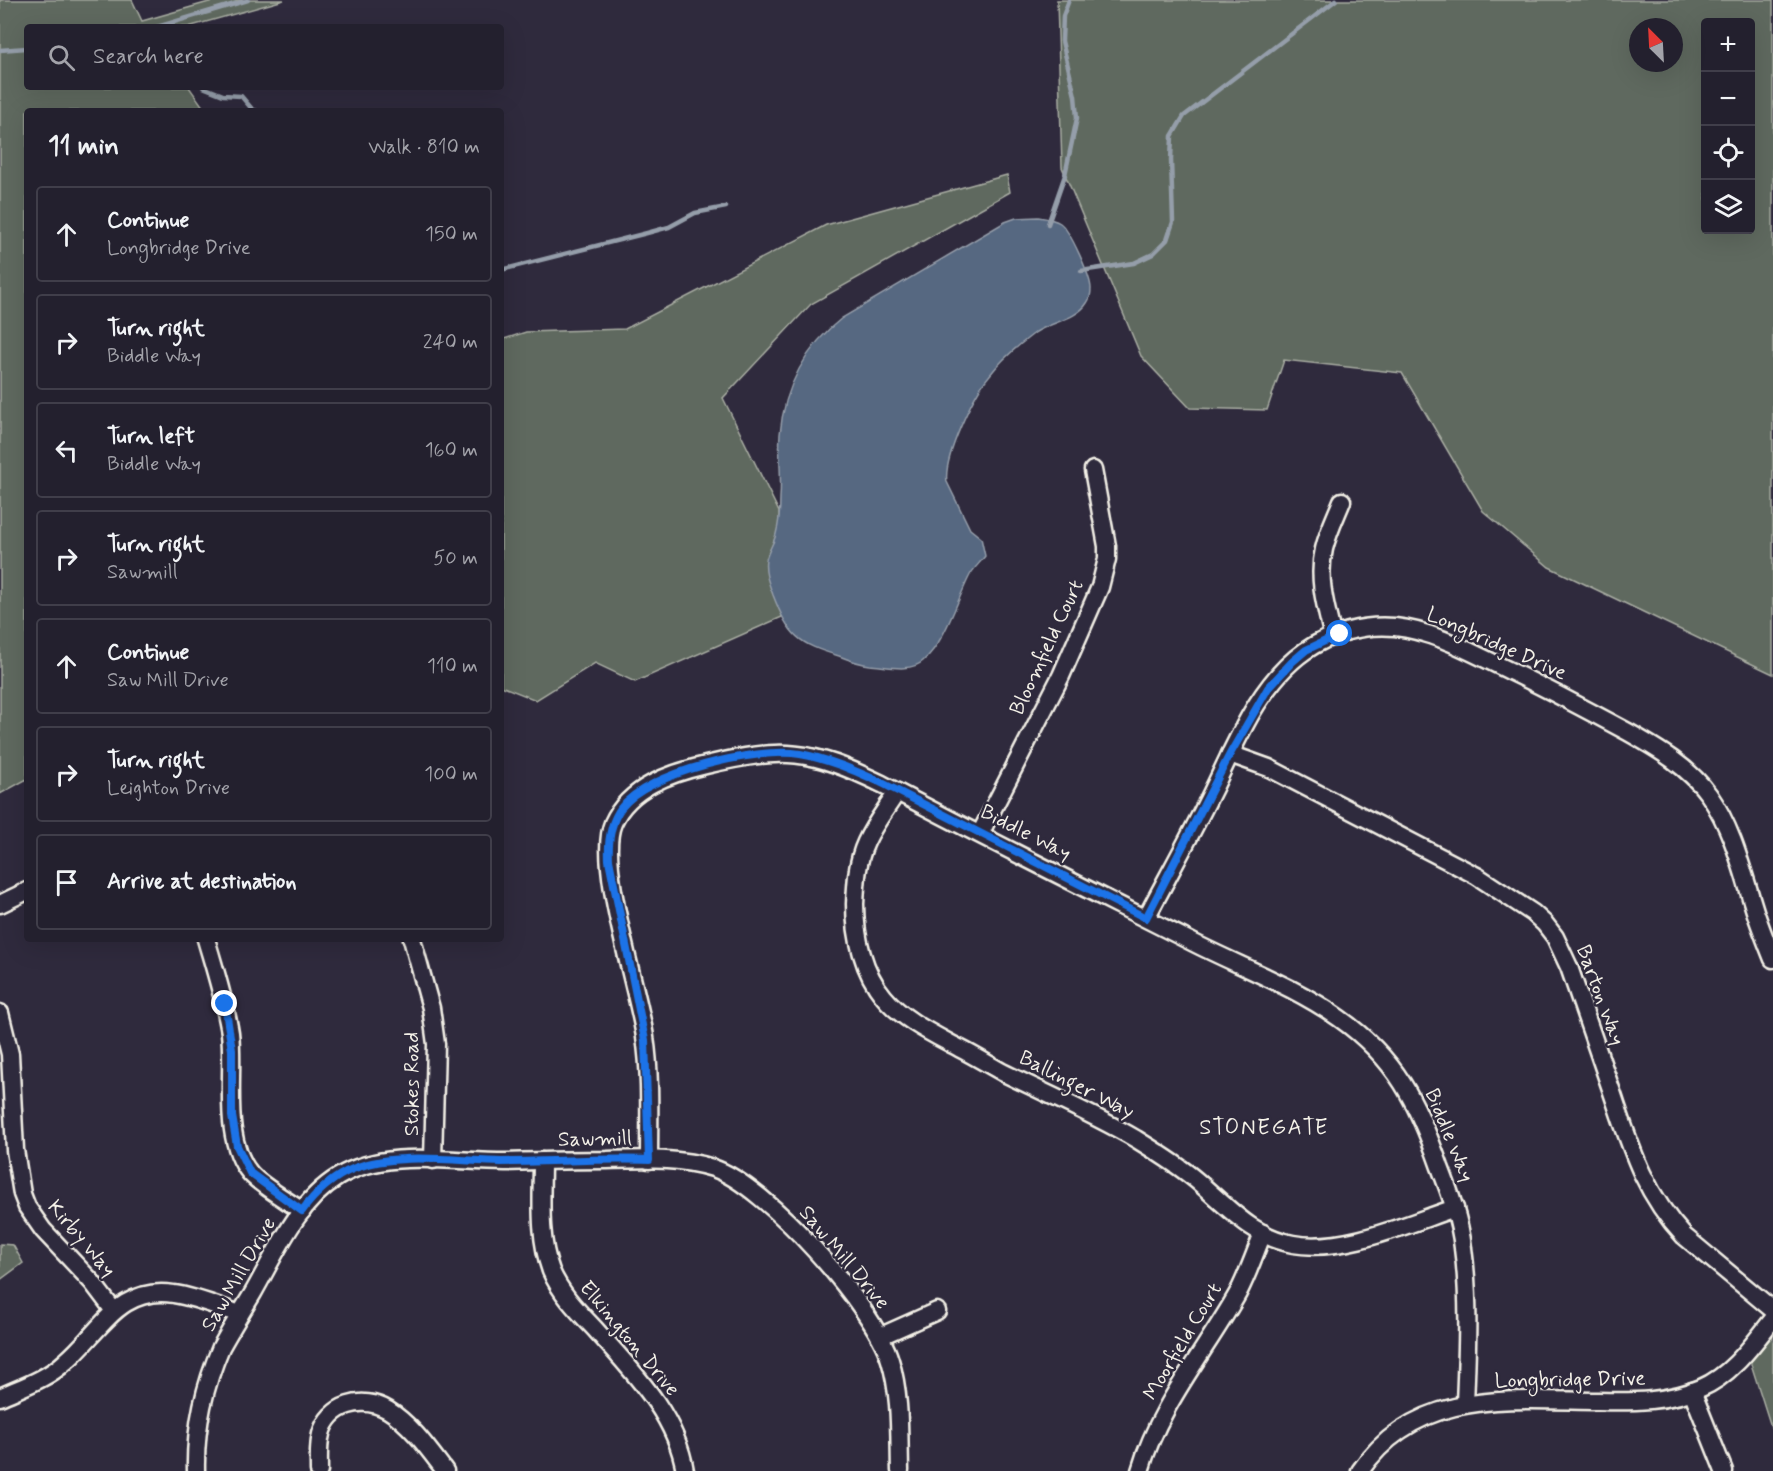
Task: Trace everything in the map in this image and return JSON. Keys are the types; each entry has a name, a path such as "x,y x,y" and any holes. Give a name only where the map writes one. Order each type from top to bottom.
{"street":[{"name":"Bloomfield Court","path":"980,834 1061,676 1100,587 1107,559 1107,546 1092,470"},
{"path":"1333,637 1324,598 1322,563 1327,541 1342,501"},
{"name":"Longbridge Drive","path":"1146,918 1258,702 1279,675 1306,650 1333,637 1358,628 1396,627 1433,636 1548,688 1646,741 1680,765 1709,794 1720,813 1737,852 1773,958"},
{"name":"Biddle Way","path":"649,1160 645,1040 609,860 608,842 612,825 621,808 633,795 649,785 683,771 737,758 777,753 799,754 842,765 1291,989 1352,1027 1391,1066 1413,1098 1455,1208 1463,1246 1466,1280 1465,1404"},
{"name":"Barton Way","path":"1230,754 1269,768 1463,867 1526,908 1545,924 1555,937 1566,960 1636,1162 1651,1194 1684,1236 1773,1310"},
{"name":"Ballinger Way","path":"897,792 867,840 858,866 856,926 858,942 868,971 884,997 920,1027 1001,1071 1119,1130 1173,1162 1236,1217 1280,1241 1295,1245 1326,1245 1372,1235 1455,1208"},
{"path":"0,904 24,892"},
{"path":"207,942 225,1004 230,1035 233,1067 232,1116 237,1146 250,1173 302,1211"},
{"name":"Stokes Road","path":"413,942 431,1008 436,1044 433,1160"},
{"name":"Kirby Way","path":"0,1013 11,1062 17,1168 22,1194 34,1219 92,1282 114,1311"},
{"name":"Saw Mill Drive","path":"196,1471 198,1431 206,1387 221,1347 302,1211 321,1190 355,1168 397,1160 542,1161"},
{"name":"Sawmill","path":"542,1161 649,1160"},
{"name":"Saw Mill Drive","path":"649,1160 693,1163 714,1168 751,1189 811,1246 843,1285 881,1336 890,1360 895,1379 899,1419 900,1471"},
{"name":"Elkington Drive","path":"542,1161 542,1229 545,1250 552,1272 568,1301 602,1337 659,1406 677,1439 685,1471"},
{"path":"0,1162 17,1168"},
{"name":"Moorfield Court","path":"1140,1471 1163,1417 1239,1291 1263,1233"},
{"path":"0,1397 37,1380 65,1362 114,1311 132,1299 146,1294 174,1293 240,1314"},
{"path":"881,1336 937,1311"},
{"name":"Longbridge Drive","path":"1360,1471 1370,1456 1400,1430 1431,1413 1465,1404 1517,1400 1640,1401 1683,1395 1712,1382 1737,1362 1773,1318"},
{"path":"1692,1391 1724,1471"},
{"path":"319,1471 321,1435 326,1422 345,1405 358,1402 373,1403 399,1418 445,1471"}],"green space":[{"path":"0,0 132,0 142,21 216,0 284,0 199,24 24,24 24,90 191,90 204,108 24,108 24,781 0,794"},
{"path":"1057,0 1773,0 1773,674 1549,567 1483,511 1402,373 1284,360 1267,410 1190,408 1141,356 1062,167"},
{"path":"1007,175 1010,192 811,304 723,398 779,512 782,617 635,682 595,663 536,700 504,687 504,339 526,332 625,329 826,225"},
{"path":"0,1244 13,1245 23,1263 0,1280"},
{"path":"1773,1304 1773,1433 1744,1342"}],"water":[{"path":"1038,217 1058,222 1064,227 1088,275 1090,296 1087,303 1077,313 1036,332 1005,358 982,385 960,427 950,458 947,482 970,529 981,538 985,556 970,574 938,644 918,665 905,668 858,663 804,642 784,620 766,573 767,557 775,537 779,516 782,417 786,400 799,369 818,341 842,318 1005,222 1016,218"}],"waterway":[{"path":"167,24 248,0"},
{"path":"1048,224 1065,175 1077,118 1075,96 1062,41 1063,16 1069,0"},
{"path":"1081,271 1134,263 1153,254 1167,240 1173,222 1172,136 1184,116 1336,0"},
{"path":"0,50 24,48"},
{"path":"210,90 223,95 241,96 251,108"},
{"path":"504,269 669,227 695,213 726,207"}],"district":[{"name":"STONEGATE","path":"1264,1126"}],"route":[{"path":"225,1004 232,1050 233,1132 242,1160 250,1173 302,1211 307,1203 337,1178 355,1168 376,1163 397,1160 502,1162 649,1160 647,1060 643,1021 615,899 608,842 612,825 621,808 633,795 649,785 683,771 757,754 799,754 821,759 842,765 882,783 1146,918 1258,702 1292,662 1306,650 1340,634"}]}
